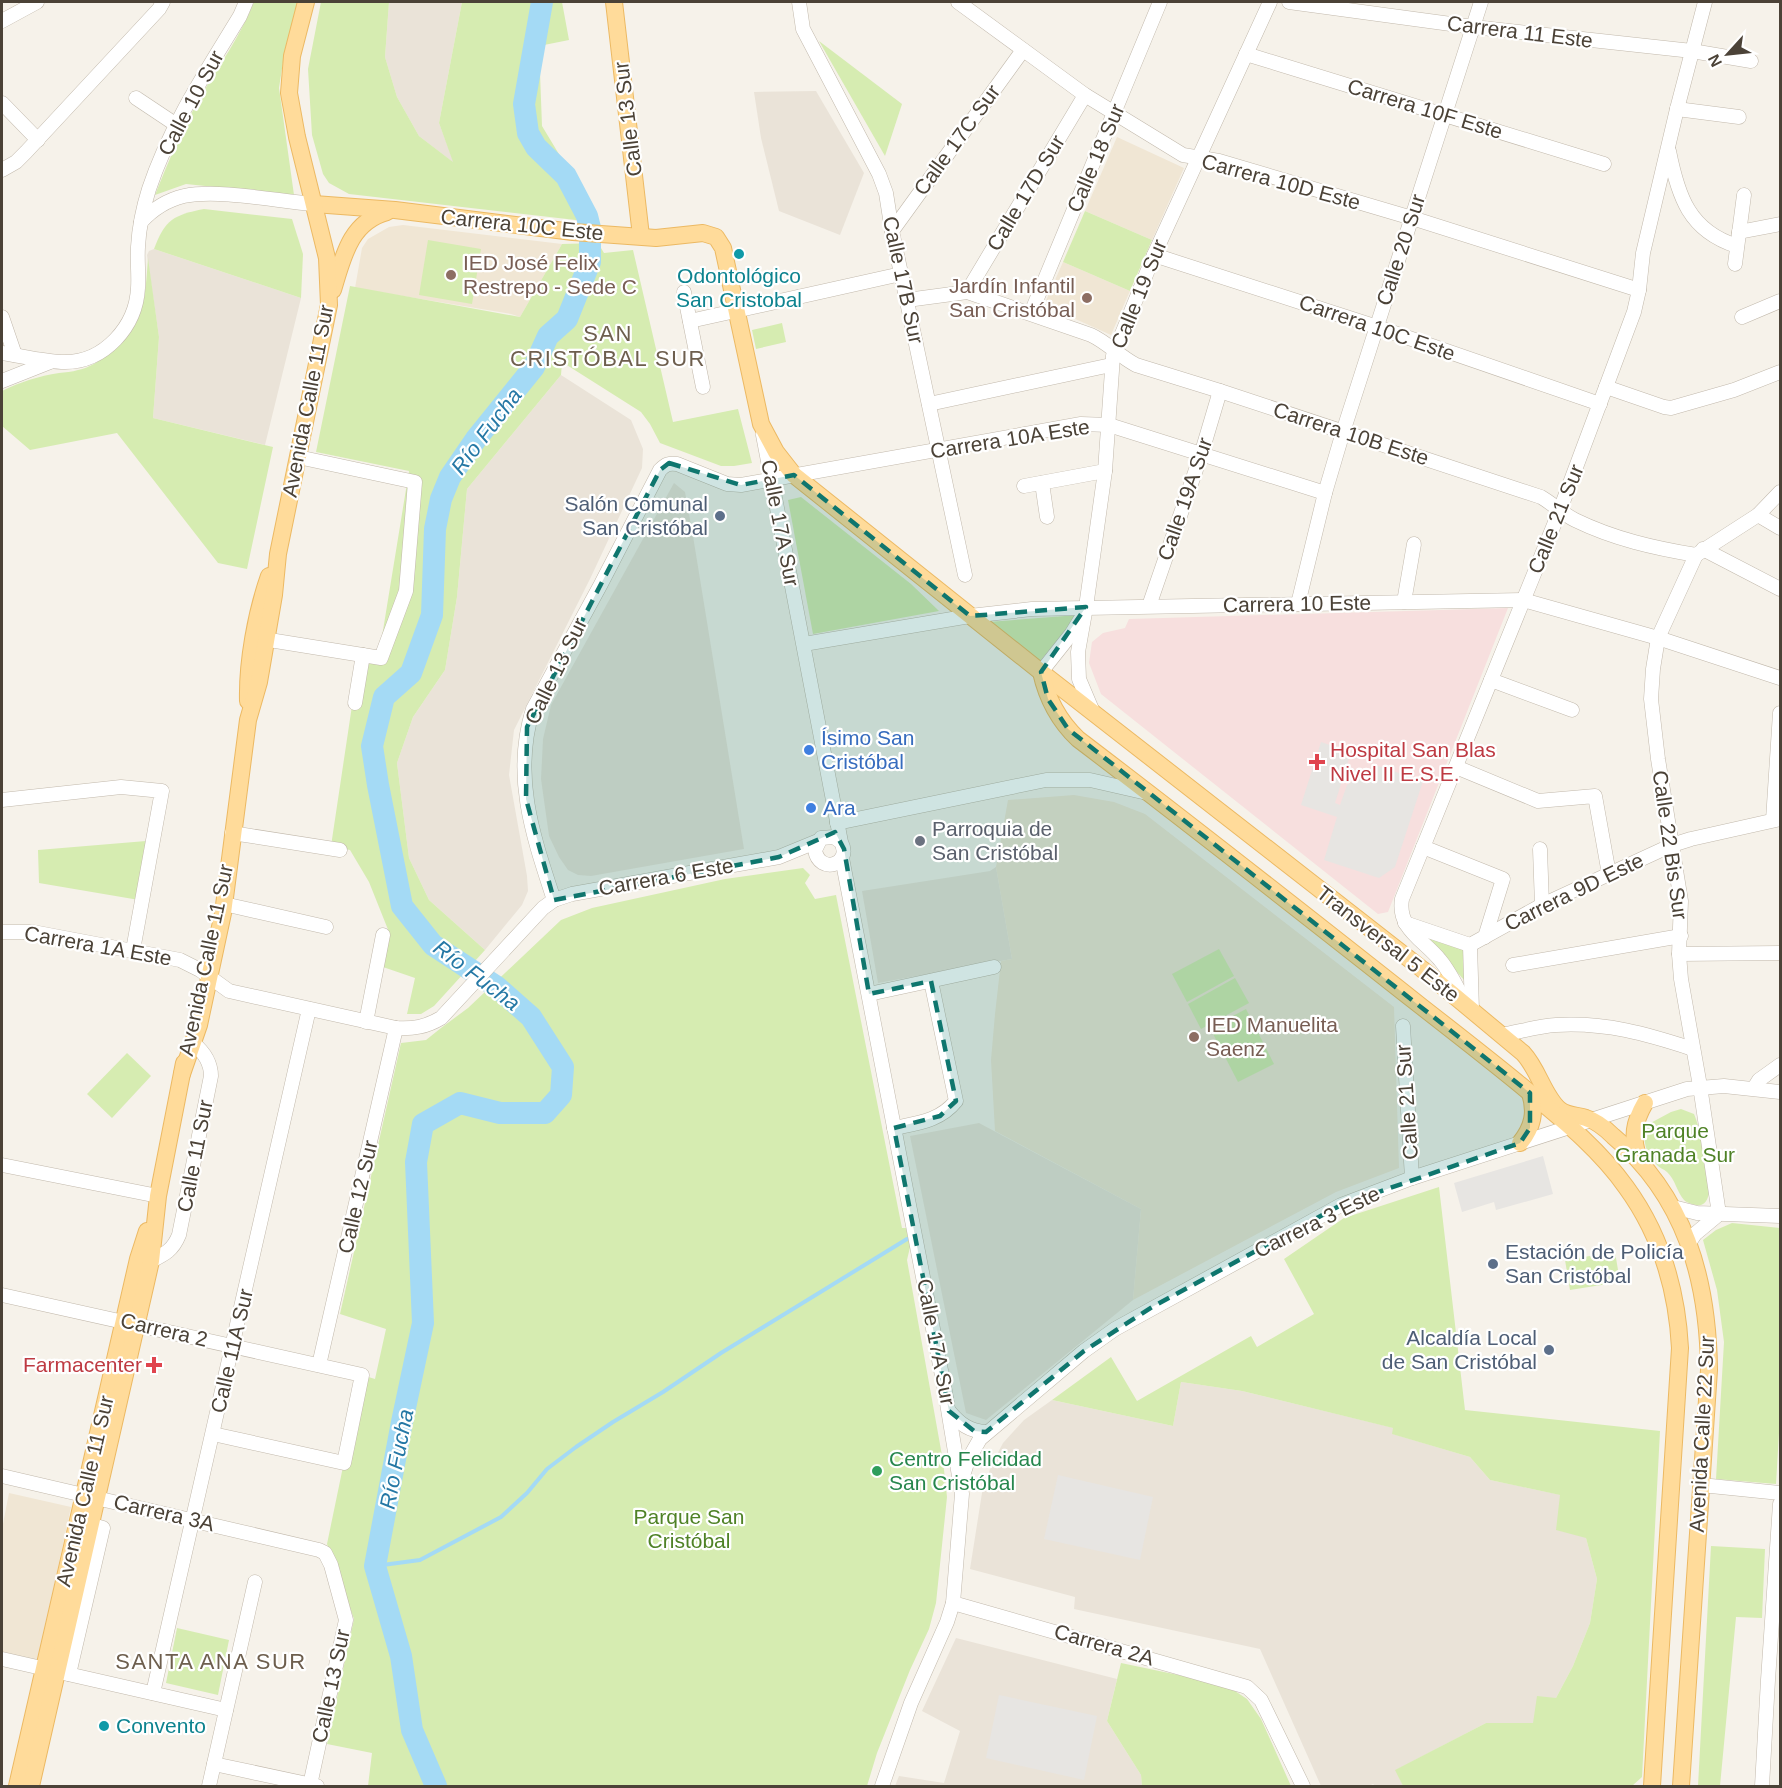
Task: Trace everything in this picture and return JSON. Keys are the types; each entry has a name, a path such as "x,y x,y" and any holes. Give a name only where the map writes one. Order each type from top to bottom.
{"main road":[{"name":"Avenida Calle 11 Sur","path":"130,1322 151,1261 158,1196 182,1074 188,1023 205,974 224,904 248,720 259,682 260,639 274,595 278,554 329,305 327,258 297,137 290,93 292,56 306,2"},
{"name":"Calle 13 Sur","path":"614,2 641,236"},
{"name":"Carrera 10C Este","path":"314,204 395,210 573,232 656,238 703,233 716,237 723,248"},
{"path":"329,305 342,259 356,232 369,220 395,210"},
{"name":"Calle 17A Sur","path":"723,248 761,424"},
{"name":"Transversal 5 Este","path":"761,424 776,452 794,475 1094,714 1422,969 1534,1065 1551,1100 1561,1111 1592,1120"},
{"name":"Transversal 5 Este","path":"1041,672 1048,699 1068,729 1571,1127"},
{"name":"Avenida Calle 11 Sur","path":"182,1074 200,1025 205,974 231,839"},
{"path":"1520,1143 1527,1135 1533,1119 1534,1108 1530,1093"},
{"path":"1640,1162 1634,1137 1637,1118 1645,1103"},
{"name":"Avenida Calle 22 Sur","path":"1592,1120 1612,1135 1640,1162 1673,1207 1689,1243 1703,1291 1708,1346 1681,1786"},
{"name":"Avenida Calle 22 Sur","path":"1571,1127 1617,1174 1646,1218 1668,1270 1679,1322 1680,1374 1650,1785"},
{"name":"Avenida Calle 11 Sur","path":"17,1786 57,1671 91,1496 130,1322 138,1259 158,1196"},
{"name":"Avenida Calle 11 Sur","path":"32,1786 92,1525 91,1496"}],"street":[{"path":"2,21 38,2"},
{"path":"2,170 16,162 38,140 163,2"},
{"name":"Calle 10 Sur","path":"52,361 76,361 100,352 121,334 133,314 139,287 138,247 141,222 154,174 175,124 240,16 246,2"},
{"name":"Calle 17B Sur","path":"799,2 803,28 879,174 886,193 892,231 965,574"},
{"name":"Carrera 10D Este","path":"958,2 1085,95 1183,155 1219,161 1412,218 1639,290"},
{"name":"Calle 18 Sur","path":"1030,313 1160,2"},
{"name":"Calle 19 Sur","path":"1094,714 1082,687 1077,664 1105,471 1110,425 1111,364 1154,255 1270,2"},
{"name":"Carrera 11 Este","path":"1289,2 1473,27 1692,51 1751,61"},
{"name":"Calle 20 Sur","path":"1298,604 1324,493 1481,2"},
{"name":"Calle 21 Sur","path":"1405,923 1402,899 1560,510 1634,312 1643,253 1705,2"},
{"name":"Calle 17C Sur","path":"892,231 1023,50"},
{"name":"Carrera 10F Este","path":"1246,54 1604,164"},
{"name":"Calle 17D Sur","path":"967,292 1085,95"},
{"path":"136,98 175,124"},
{"path":"2,103 38,140"},
{"path":"1677,109 1738,117"},
{"path":"1668,146 1682,200 1701,226 1712,236 1738,239 1780,224"},
{"path":"141,222 160,205 184,196 200,194 314,204"},
{"path":"1735,264 1744,195"},
{"name":"Carrera 10C Este","path":"1154,255 1377,327 1600,404"},
{"path":"690,321 901,274"},
{"path":"684,292 703,387"},
{"name":"Carrera 10B Este","path":"907,300 967,292 1091,335 1136,364 1541,497 1576,521 1635,544 1699,552"},
{"path":"1742,317 1780,301"},
{"path":"2,316 8,355 52,361"},
{"path":"2,381 52,361"},
{"path":"929,404 1111,364"},
{"path":"1606,387 1671,408 1734,390 1780,372"},
{"name":"Calle 19A Sur","path":"1149,606 1202,455 1220,391"},
{"name":"Calle 17A Sur","path":"761,424 841,842"},
{"name":"Carrera 10A Este","path":"772,479 1081,424 1110,425 1324,493"},
{"path":"260,639 381,658 406,591 415,482 298,457"},
{"name":"Calle 13 Sur","path":"554,900 539,854 526,799 523,763 527,727 533,709 660,470 672,464 727,484 741,485 772,479"},
{"path":"1024,486 1105,471"},
{"path":"1042,483 1047,517"},
{"path":"1699,552 1758,515 1780,492"},
{"path":"1758,515 1780,528"},
{"path":"1404,602 1414,544"},
{"path":"1699,552 1780,589"},
{"name":"Calle 22 Bis Sur","path":"1699,552 1658,638 1653,669 1652,708 1681,901 1679,954 1681,979 1719,1214"},
{"name":"Carrera 10 Este","path":"804,644 970,616 1032,609 1523,600 1658,638 1780,678"},
{"name":"Calle 19 Sur","path":"1041,672 1072,633 1086,607"},
{"path":"355,703 363,655"},
{"path":"1491,680 1572,710"},
{"path":"1777,820 1780,713"},
{"path":"1456,767 1538,801 1595,796 1609,874"},
{"path":"837,822 1054,779 1089,780 1150,794"},
{"path":"2,800 120,787 162,791 134,950"},
{"name":"Calle 17A Sur","path":"822,839 831,822 832,798"},
{"name":"Carrera 9D Este","path":"1470,945 1542,905 1672,845 1691,838 1777,820"},
{"path":"834,837 841,842 844,849 842,858 837,863 824,862 815,850 822,839 834,837"},
{"path":"231,839 340,850"},
{"name":"Carrera 6 Este","path":"554,900 572,894 779,857 822,839"},
{"path":"1423,847 1503,879 1485,937"},
{"path":"1540,849 1542,905"},
{"name":"Carrera 6 Este","path":"779,857 824,862"},
{"name":"Calle 17A Sur","path":"842,858 949,1411 961,1484 960,1529 953,1603 947,1622 911,1703 882,1786"},
{"name":"Calle 17A Sur","path":"824,862 842,879 849,891"},
{"name":"Carrera 1A Este","path":"2,932 33,932 184,961 229,991 366,1022 411,1029 431,1024 441,1018 534,917 554,900"},
{"path":"224,904 326,927"},
{"path":"1405,923 1450,974 1469,1009"},
{"path":"1405,923 1470,945 1469,1009"},
{"path":"366,1022 383,935"},
{"path":"1513,965 1681,936"},
{"path":"1679,954 1780,953"},
{"path":"869,994 994,968"},
{"path":"894,1128 927,1122 940,1116 956,1101 931,981"},
{"name":"Calle 11A Sur","path":"153,1693 309,1009"},
{"path":"1501,1035 1554,1025 1590,1025 1622,1028 1693,1049"},
{"name":"Calle 21 Sur","path":"1402,1026 1412,1178"},
{"name":"Calle 12 Sur","path":"319,1365 396,1028"},
{"name":"Calle 11 Sur","path":"151,1261 173,1248 179,1235 211,1076 210,1064 203,1052 193,1043"},
{"path":"1754,1088 1759,1080 1780,1065"},
{"name":"Carrera 3 Este","path":"961,1484 974,1447 986,1432 1084,1351 1131,1319 1341,1205 1412,1178 1675,1092 1700,1086 1724,1086 1780,1092"},
{"path":"2,1165 158,1196"},
{"path":"1673,1207 1697,1213 1780,1216"},
{"path":"1689,1243 1695,1234 1719,1214"},
{"name":"Carrera 2","path":"2,1295 362,1375 344,1463 213,1434"},
{"path":"949,1411 963,1426 974,1431 986,1432"},
{"name":"Carrera 3A","path":"2,1476 325,1553"},
{"path":"1701,1485 1780,1492"},
{"path":"1762,1786 1774,1681 1780,1504"},
{"name":"Calle 13 Sur","path":"314,1786 346,1620 331,1565 325,1553"},
{"path":"209,1786 255,1582"},
{"name":"Carrera 2A","path":"953,1603 1239,1683 1254,1692 1261,1700 1303,1786"},
{"path":"2,1659 226,1710"},
{"path":"214,1764 314,1786"}],"highlighted area":[{"path":"669,463 741,485 794,475 970,616 1086,607 1041,672 1048,699 1068,729 1530,1093 1530,1128 1520,1143 1341,1205 1152,1307 1084,1351 986,1432 974,1431 949,1411 894,1128 940,1116 956,1101 931,981 869,994 844,849 835,832 779,857 554,900 526,799 527,727 660,470"}],"shaded area":[{"path":"389,2 462,2 439,123 454,163 419,136 397,97 385,57"},
{"path":"816,91 864,173 840,235 779,211 761,138 754,92"},
{"path":"1117,137 1184,168 1152,240 1085,211"},
{"name":"IED José Felix Restrepo - Sede C","path":"403,225 562,244 520,317 355,288 362,248 368,239 389,227"},
{"path":"154,249 301,298 265,445 153,418 159,337 147,255"},
{"name":"Jardín Infantil San Cristóbal","path":"1063,262 1130,291 1111,335 1044,305"},
{"path":"561,375 631,420 643,449 642,468 590,579 514,730 509,775 528,891 522,905 485,950 429,900 409,858 397,763 413,717 445,670 457,597 467,489"},
{"path":"674,483 685,492 744,849 591,876 578,875 568,870 549,836 541,779 543,739 551,705"},
{"name":"Hospital San Blas Nivel II E.S.E.","path":"1508,608 1388,912 1378,914 1101,694 1089,663 1092,642 1103,633 1125,628 1129,619"},
{"path":"1321,742 1351,752 1335,803 1340,805 1347,785 1378,766 1423,781 1395,867 1379,878 1324,860 1337,817 1301,805"},
{"name":"IED Manuelita Saenz","path":"1074,795 1114,802 1145,814 1394,1007 1399,1168 1336,1192 1133,1300 1141,1209 995,1131 991,1060 995,1014 1001,961 1012,959 996,867 1008,800"},
{"path":"996,867 1012,959 878,983 862,891 990,871"},
{"path":"979,1123 1141,1209 1133,1300 986,1420 966,1413 910,1136"},
{"path":"1543,1156 1553,1194 1496,1210 1494,1202 1462,1212 1454,1183"},
{"path":"1181,1382 1242,1391 1394,1428 1393,1434 1470,1457 1490,1480 1561,1495 1586,1538 1597,1579 1590,1623 1573,1666 1556,1698 1533,1723 1486,1723 1396,1770 1403,1786 1375,1786 1373,1784 1369,1786 1321,1786 1260,1649 1074,1609 1075,1597 970,1569 982,1493 991,1466 1003,1443 1024,1420 1052,1400 1173,1426"},
{"path":"1058,1475 1153,1497 1140,1560 1044,1539"},
{"path":"9,1493 71,1507 38,1660 2,1652 2,1529"},
{"path":"956,1638 1117,1679 1107,1721 1141,1775 1142,1786 895,1786 899,1776 944,1783 960,1731 922,1711"},
{"path":"999,1695 1097,1716 1084,1780 986,1758"}],"green space":[{"path":"254,2 298,2 285,49 279,88 294,195 186,184 155,195 189,119 237,38"},
{"path":"321,2 389,2 385,57 397,97 419,136 453,162 439,123 462,2 562,2 569,40 539,46 542,126 586,199 593,222 349,194 329,183 323,174 312,135 308,69"},
{"path":"819,41 902,104 885,156"},
{"path":"204,209 292,219 303,254 301,298 154,249 162,231 172,220 178,216"},
{"path":"1085,211 1152,240 1130,291 1063,262"},
{"path":"428,240 481,249 472,304 419,295"},
{"path":"598,243 604,253 633,250 673,422 738,409 752,463 721,466 660,443 641,412 562,362 561,375 467,489 457,597 445,670 413,717 397,763 409,858 429,900 485,950 434,1006 421,1014 407,1014 415,978 383,967 389,932 369,882 350,850 331,846 359,659 378,661 409,471 316,452 350,286 520,317 562,244"},
{"path":"148,258 159,337 153,418 273,447 247,569 218,563 117,433 30,450 2,426 2,391 37,378 87,367 122,343 137,322 141,311"},
{"path":"782,323 786,342 756,349 752,330"},
{"path":"801,497 911,584 939,611 813,634 788,500"},
{"path":"1078,615 1040,661 988,622"},
{"path":"146,841 139,900 39,883 38,850"},
{"name":"Parque San Cristóbal","path":"803,868 810,875 805,883 815,899 836,895 902,1228 908,1228 911,1243 907,1260 943,1461 947,1497 936,1603 929,1629 877,1753 867,1786 368,1786 372,1753 327,1744 354,1619 327,1544 362,1375 375,1379 386,1329 340,1314 401,1043 426,1040 468,1008 561,920 592,908 725,879"},
{"path":"1420,931 1466,950 1465,981"},
{"path":"1219,949 1234,976 1187,1002 1172,974"},
{"path":"1235,978 1249,1003 1201,1029 1188,1004"},
{"path":"1246,1009 1274,1064 1238,1082 1210,1028"},
{"path":"127,1053 151,1076 112,1118 87,1094"},
{"name":"Parque Granada Sur","path":"1681,1109 1694,1114 1708,1162 1710,1190 1707,1200 1701,1205 1684,1200 1670,1175 1652,1160 1646,1146 1645,1126"},
{"path":"1439,1187 1465,1410 1660,1431 1642,1777 1632,1786 1403,1786 1395,1770 1486,1723 1533,1723 1537,1696 1556,1698 1573,1666 1590,1623 1597,1579 1586,1538 1556,1530 1560,1495 1490,1480 1470,1457 1392,1434 1393,1428 1242,1391 1181,1382 1173,1426 1052,1400 1111,1357 1137,1401 1251,1336 1257,1347 1314,1314 1284,1259 1344,1218"},
{"name":"Parque Granada Sur","path":"1732,1223 1780,1228 1780,1416 1776,1484 1716,1479 1724,1342 1717,1290 1703,1240 1716,1230"},
{"path":"1615,1252 1620,1282 1570,1290 1565,1260"},
{"path":"1711,1546 1765,1549 1762,1618 1736,1617 1720,1786 1698,1786"},
{"path":"177,1628 229,1640 218,1695 166,1683"},
{"path":"1121,1663 1226,1685 1247,1699 1261,1719 1291,1786 1142,1786 1141,1775 1107,1721"}],"waterway":[{"name":"Río Fucha","path":"436,1786 412,1730 401,1656 375,1566 423,1323 416,1162 423,1124 460,1103 500,1113 545,1113 561,1095 563,1067 531,1017 497,987 433,945 402,906 372,746 384,697 411,673 432,615 435,529 441,499 450,477 476,439 534,367 548,336 567,319 590,262 590,228 587,216 566,176 536,147 528,133 524,104 542,2"},
{"path":"375,1566 420,1560 501,1517 527,1493 547,1469 576,1447 721,1353 907,1239"}],"place":[{"name":"Odontológico San Cristobal","path":"739,254"},
{"name":"IED José Felix Restrepo - Sede C","path":"451,275"},
{"name":"Jardín Infantil San Cristóbal","path":"1087,298"},
{"name":"Salón Comunal San Cristóbal","path":"720,516"},
{"name":"Ísimo San Cristóbal","path":"809,750"},
{"name":"Hospital San Blas Nivel II E.S.E.","path":"1317,762"},
{"name":"Ara","path":"811,808"},
{"name":"Parroquia de San Cristóbal","path":"920,841"},
{"name":"IED Manuelita Saenz","path":"1194,1037"},
{"name":"Estación de Policía San Cristóbal","path":"1493,1264"},
{"name":"Alcaldía Local de San Cristóbal","path":"1549,1350"},
{"name":"Farmacenter","path":"154,1365"},
{"name":"Centro Felicidad San Cristóbal","path":"877,1471"},
{"name":"Convento","path":"104,1726"}],"district":[{"name":"SAN CRISTÓBAL SUR","path":"608,346"},
{"name":"SANTA ANA SUR","path":"211,1661"}]}
